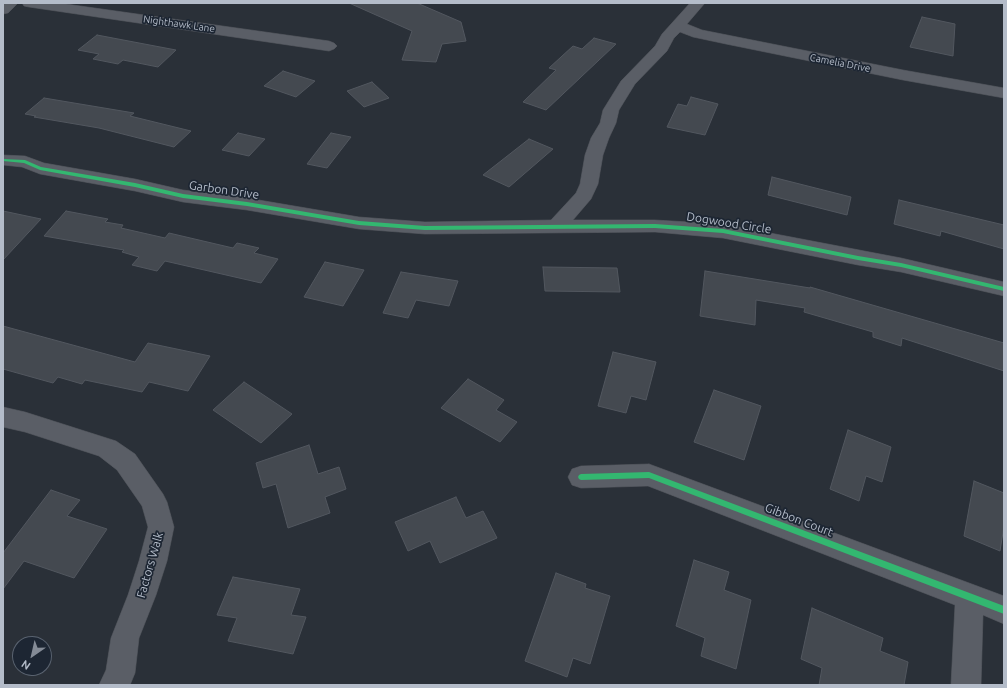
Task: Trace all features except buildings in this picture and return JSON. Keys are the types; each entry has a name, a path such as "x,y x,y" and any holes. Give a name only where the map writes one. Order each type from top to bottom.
{"street":[{"path":"3,10 11,3"},
{"name":"Nighthawk Lane","path":"29,3 329,46"},
{"path":"556,227 584,195 589,184 594,155 608,123 611,110 629,82 662,48 667,37 698,3"},
{"name":"Camelia Drive","path":"678,26 698,34 726,40 903,75 1004,93"},
{"name":"Garbon Drive","path":"3,160 25,162 40,168 135,185 183,196 247,204 359,223 445,228"},
{"name":"Dogwood Circle","path":"445,228 655,226 723,231 901,265 1004,289"},
{"name":"Factors Walk","path":"3,417 25,422 107,448 126,462 154,502 161,527 153,561 125,638 120,673 114,685"},
{"name":"Gibbon Court","path":"581,477 649,475 1004,610"},
{"path":"966,685 970,598"}],"cycle path":[{"path":"3,160 25,162 40,168 135,185 183,196 247,204 359,223 425,228 655,226 723,231 901,265 1004,289"},
{"path":"581,477 649,475 1004,610"}]}
